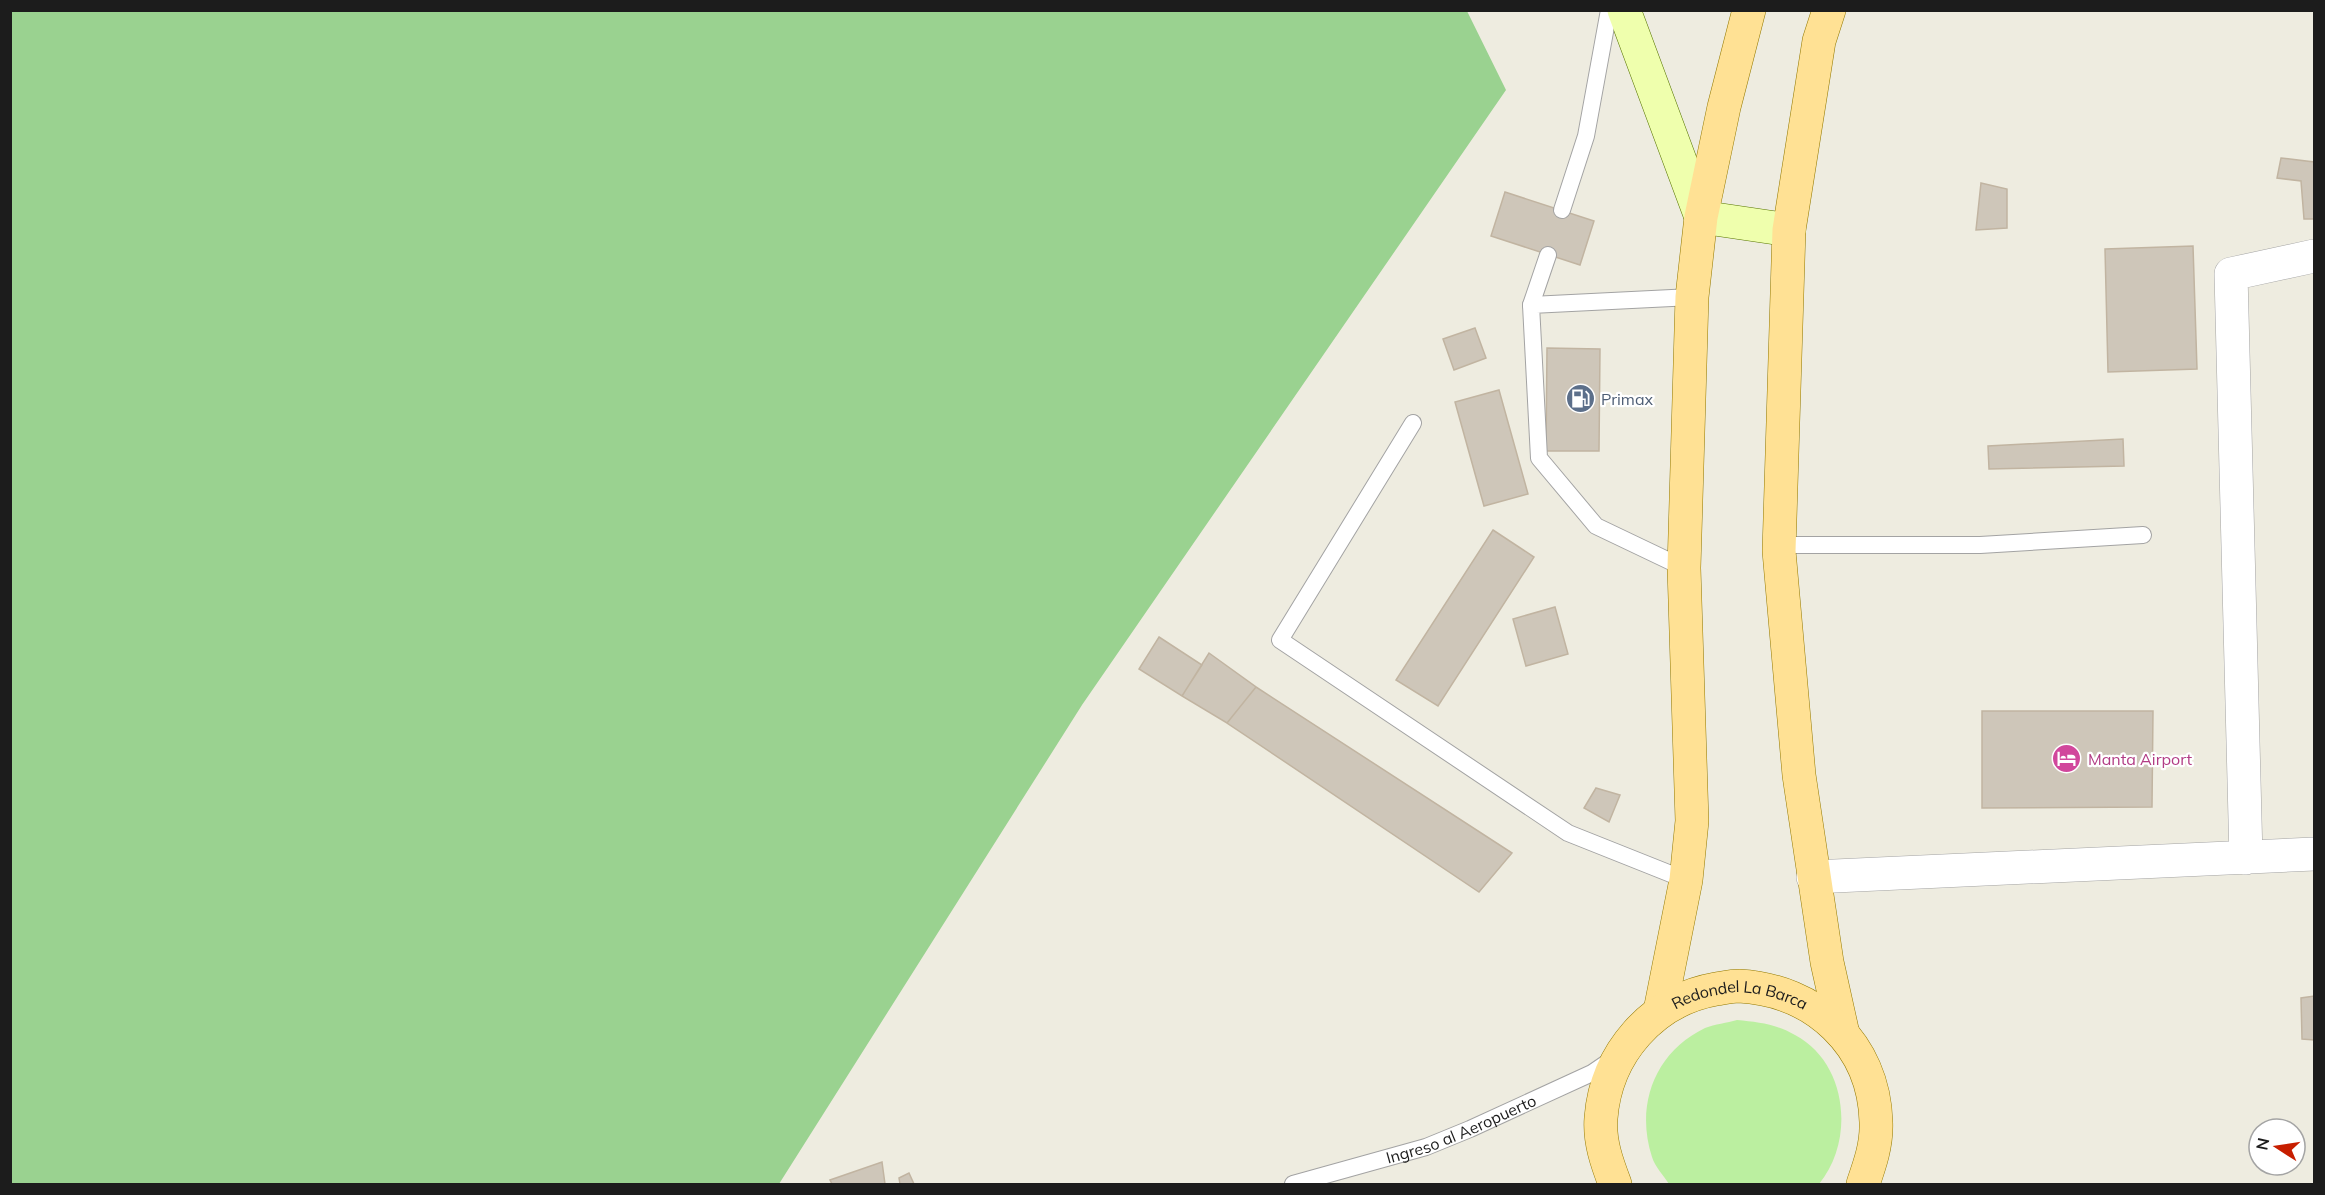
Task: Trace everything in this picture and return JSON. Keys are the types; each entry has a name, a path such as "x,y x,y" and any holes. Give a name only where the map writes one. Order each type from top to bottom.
{"main road":[{"path":"1660,1011 1686,880 1692,821 1684,568 1692,297 1701,217 1724,107 1749,10"},
{"path":"1829,10 1819,41 1789,230 1779,544 1798,764 1827,962 1843,1034"},
{"name":"Redondel La Barca","path":"1615,1185 1604,1154 1601,1119 1607,1085 1620,1054 1638,1030 1660,1011 1697,993 1736,986 1776,991 1813,1007 1843,1034 1861,1061 1872,1091 1876,1123 1873,1155 1863,1185"}],"street":[{"path":"1624,10 1701,217 1789,230"},
{"path":"2246,858 2231,274 2314,256"},
{"path":"1813,877 2314,854"}],"lane":[{"path":"1562,210 1586,136 1609,10"},
{"path":"1548,255 1531,305 1539,458 1596,526 1684,568"},
{"path":"1531,305 1692,297"},
{"path":"1413,423 1281,640 1568,833 1686,880"},
{"path":"1779,544 1980,545 2143,535"},
{"name":"Ingreso al Aeropuerto","path":"1293,1185 1426,1147 1459,1134 1592,1073 1620,1054"}],"green space":[{"path":"10,11 1467,11 1506,90 1082,705 779,1184 11,1184"},
{"path":"1737,1020 1767,1024 1788,1031 1813,1048 1826,1064 1835,1083 1840,1104 1841,1125 1838,1147 1819,1184 1669,1184 1653,1161 1647,1138 1646,1118 1653,1082 1662,1066 1673,1051 1688,1038 1713,1025"}],"building":[{"path":"2281,158 2314,162 2314,219 2304,219 2301,181 2277,178"},
{"path":"1981,183 2007,189 2007,228 1976,230"},
{"path":"1505,192 1594,221 1580,265 1491,236"},
{"path":"2193,246 2197,369 2108,372 2105,249"},
{"path":"1475,328 1486,358 1454,370 1443,339"},
{"path":"1547,348 1600,349 1599,451 1546,451"},
{"path":"1499,390 1528,494 1484,506 1455,402"},
{"path":"2123,439 2124,466 1989,469 1988,446"},
{"path":"1493,530 1534,557 1438,706 1396,680"},
{"path":"1555,607 1568,654 1526,666 1513,619"},
{"path":"1159,637 1202,665 1182,696 1139,669"},
{"path":"1209,653 1256,687 1227,723 1182,696"},
{"path":"1256,687 1512,853 1479,892 1227,723"},
{"name":"Manta Airport","path":"1982,711 2153,711 2152,807 1982,808"},
{"path":"1596,788 1620,795 1609,822 1584,808"},
{"path":"2314,996 2314,1040 2302,1039 2301,998"},
{"path":"882,1162 885,1184 832,1184 830,1180"},
{"path":"909,1173 914,1184 900,1184 899,1178"}],"place":[{"name":"Primax","path":"1580,399"},
{"name":"Manta Airport","path":"2067,759"}]}
